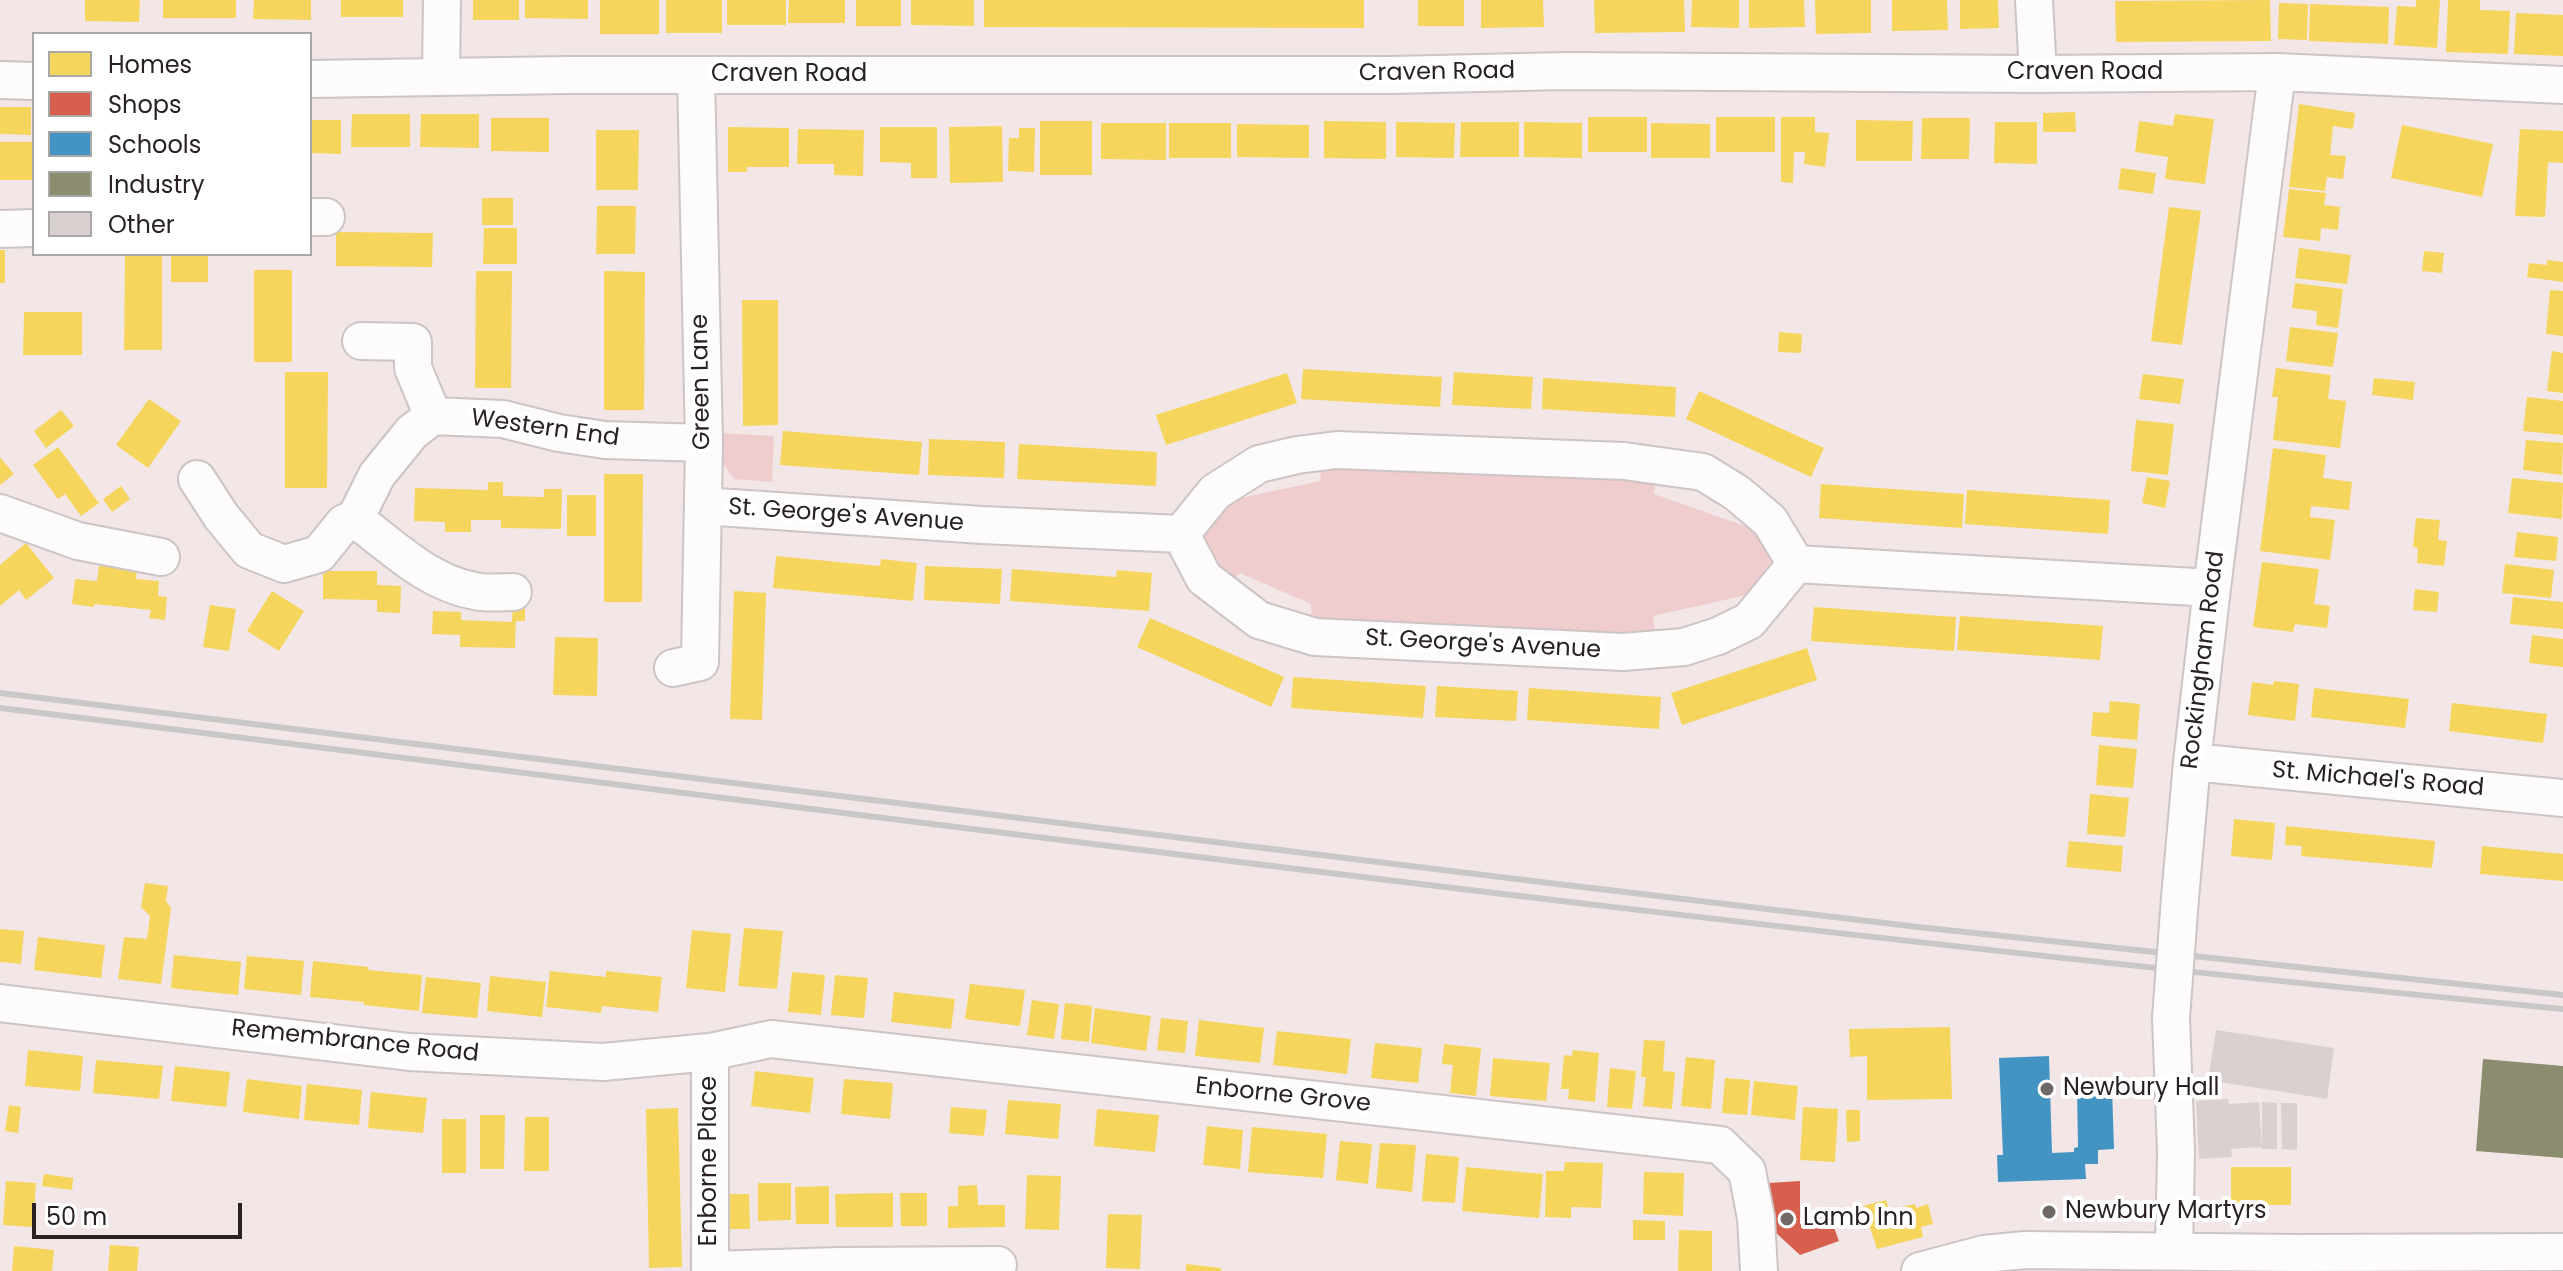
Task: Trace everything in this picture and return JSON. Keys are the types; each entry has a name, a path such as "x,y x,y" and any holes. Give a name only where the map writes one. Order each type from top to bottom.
{"street":[{"path":"441,76 442,0"},
{"path":"2034,0 2038,74"},
{"name":"Craven Road","path":"312,79 696,75 1362,75 1566,71 2277,72 2563,85"},
{"name":"Rockingham Road","path":"2174,1251 2176,1152 2171,1018 2180,898 2212,588 2277,72"},
{"name":"Green Lane","path":"673,668 700,662 704,443 696,75"},
{"path":"0,80 32,81"},
{"path":"0,229 32,228"},
{"path":"197,479 249,550 284,564 319,554 344,523 355,519 377,475 412,432 433,416 413,368 413,342 361,341"},
{"name":"Western End","path":"433,416 503,419 559,433 605,440 704,443"},
{"path":"1181,534 1215,492 1259,464 1297,455 1337,450 1624,461 1703,472 1737,493 1770,521 1796,564 2212,588"},
{"name":"St. George's Avenue","path":"703,506 968,524 1181,534 1204,578 1259,620 1315,637 1608,651 1684,647 1718,636 1749,621 1796,564"},
{"path":"0,513 78,541 161,557"},
{"path":"355,519 404,558 444,581 475,592 513,592"},
{"name":"St. Michael's Road","path":"2192,762 2563,798"},
{"name":"Remembrance Road","path":"0,1003 409,1052 603,1062 710,1052"},
{"name":"Enborne Grove","path":"710,1052 771,1039 1720,1145 1747,1171 1756,1218 1759,1271"},
{"name":"Enborne Place","path":"710,1052 710,1270"},
{"path":"1920,1271 1984,1254 2025,1250 2174,1251 2308,1259 2563,1252"},
{"path":"710,1270 998,1265"}],"shaded area":[{"path":"719,433 774,436 772,482 734,479 717,455"},
{"path":"1322,459 1656,473 1654,494 1762,532 1772,556 1771,569 1760,592 1653,616 1656,637 1312,622 1311,604 1240,573 1230,583 1216,571 1200,536 1218,503 1320,481"}],"building: Homes":[{"path":"85,0 140,0 139,22 85,21"},
{"path":"163,0 236,0 236,18 163,18"},
{"path":"254,0 311,0 311,20 253,19"},
{"path":"341,0 403,0 403,17 341,17"},
{"path":"473,0 519,0 519,20 473,20"},
{"path":"525,0 588,0 588,19 525,18"},
{"path":"600,0 659,0 659,34 600,34"},
{"path":"666,0 722,0 722,33 666,33"},
{"path":"727,0 786,0 786,25 727,25"},
{"path":"789,0 845,0 845,23 788,23"},
{"path":"856,0 901,0 901,26 856,26"},
{"path":"911,0 974,0 974,26 911,25"},
{"path":"984,0 1364,0 1364,28 984,27"},
{"path":"1418,0 1464,0 1464,26 1418,26"},
{"path":"1481,0 1543,0 1544,27 1481,28"},
{"path":"1594,0 1684,0 1685,32 1595,33"},
{"path":"1692,0 1739,0 1739,28 1691,27"},
{"path":"1749,0 1804,0 1805,27 1749,28"},
{"path":"1815,0 1871,0 1871,33 1816,34"},
{"path":"1892,0 1947,0 1948,30 1892,31"},
{"path":"1960,0 1998,0 1999,28 1960,29"},
{"path":"2270,0 2271,41 2116,42 2115,1"},
{"path":"2416,0 2440,0 2437,48 2394,45 2397,6 2416,7"},
{"path":"2448,0 2480,0 2480,10 2510,11 2508,54 2446,52"},
{"path":"2279,3 2308,4 2307,40 2278,39"},
{"path":"2310,4 2389,7 2388,44 2309,41"},
{"path":"2516,13 2563,15 2563,56 2514,54"},
{"path":"2299,104 2355,113 2353,129 2333,126 2330,155 2346,156 2343,179 2327,177 2325,191 2289,187"},
{"path":"0,107 31,107 31,135 0,134"},
{"path":"2075,112 2076,132 2043,132 2043,113"},
{"path":"352,114 410,114 410,147 351,147"},
{"path":"421,114 479,114 479,148 420,147"},
{"path":"2175,114 2214,119 2205,184 2165,179 2168,157 2135,152 2139,121 2173,126"},
{"path":"1588,117 1647,117 1647,152 1588,152"},
{"path":"1716,117 1775,117 1775,152 1716,152"},
{"path":"1781,117 1815,117 1815,132 1829,133 1825,167 1804,164 1805,152 1794,152 1793,183 1781,182"},
{"path":"491,118 549,118 549,152 491,151"},
{"path":"1922,118 1970,118 1969,159 1921,159"},
{"path":"312,120 341,120 341,154 312,153"},
{"path":"1856,120 1913,121 1912,161 1856,161"},
{"path":"1040,121 1092,121 1092,175 1040,175"},
{"path":"1324,121 1386,122 1386,159 1324,158"},
{"path":"1396,122 1455,123 1454,158 1396,157"},
{"path":"1461,122 1519,122 1519,157 1460,157"},
{"path":"1524,122 1582,123 1582,158 1524,157"},
{"path":"1995,122 2037,122 2037,164 1994,163"},
{"path":"1101,123 1166,123 1166,160 1101,159"},
{"path":"1169,123 1231,123 1231,158 1169,158"},
{"path":"1651,123 1710,124 1710,158 1651,158"},
{"path":"1237,124 1309,125 1309,158 1237,157"},
{"path":"2402,125 2493,144 2482,197 2391,178"},
{"path":"1002,126 1003,182 950,183 949,127"},
{"path":"728,127 789,128 789,167 747,167 747,172 728,172"},
{"path":"880,127 937,127 937,178 911,178 911,163 880,162"},
{"path":"1019,128 1035,128 1034,172 1008,171 1009,138 1019,138"},
{"path":"798,129 864,130 863,176 834,175 834,164 797,164"},
{"path":"2520,129 2563,131 2563,163 2548,162 2545,217 2515,216"},
{"path":"596,130 639,130 638,190 596,190"},
{"path":"0,142 32,142 32,180 0,180"},
{"path":"2121,168 2156,173 2153,194 2118,189"},
{"path":"2289,189 2326,193 2324,205 2340,207 2338,230 2321,228 2320,241 2283,237"},
{"path":"482,198 513,198 513,225 482,225"},
{"path":"597,206 636,206 635,254 596,254"},
{"path":"2169,207 2201,211 2182,345 2151,341"},
{"path":"484,228 517,228 517,264 483,264"},
{"path":"336,232 433,233 432,267 336,266"},
{"path":"2299,248 2351,255 2347,284 2295,278"},
{"path":"0,250 5,250 5,283 0,283"},
{"path":"2424,251 2444,253 2442,273 2422,271"},
{"path":"125,256 162,256 162,350 124,350"},
{"path":"171,256 208,256 208,282 171,282"},
{"path":"2547,260 2563,262 2563,282 2527,277 2529,263 2547,265"},
{"path":"254,270 292,270 292,362 254,362"},
{"path":"476,271 512,271 511,388 475,388"},
{"path":"604,271 645,272 644,410 604,410"},
{"path":"2295,283 2343,289 2338,328 2316,325 2317,311 2292,308"},
{"path":"2550,290 2563,291 2563,336 2546,334"},
{"path":"742,300 778,300 778,425 743,426"},
{"path":"24,312 82,312 82,355 23,355"},
{"path":"2290,327 2338,333 2333,367 2286,361"},
{"path":"1779,332 1802,334 1801,353 1778,352"},
{"path":"2552,351 2563,353 2563,393 2547,391"},
{"path":"2276,368 2331,375 2328,399 2346,401 2340,448 2273,440 2278,397 2272,397"},
{"path":"1303,369 1442,377 1440,407 1301,399"},
{"path":"285,372 328,372 327,488 285,488"},
{"path":"1454,372 1533,377 1531,409 1452,405"},
{"path":"1287,373 1297,403 1166,445 1156,415"},
{"path":"2143,374 2184,379 2180,404 2139,399"},
{"path":"1543,378 1676,387 1675,417 1542,409"},
{"path":"2374,378 2415,382 2413,400 2372,395"},
{"path":"1699,391 1824,448 1811,477 1686,419"},
{"path":"2527,397 2563,401 2563,435 2523,431"},
{"path":"149,399 181,421 148,468 116,445"},
{"path":"61,410 74,426 46,448 34,431"},
{"path":"2136,420 2174,424 2168,475 2131,471"},
{"path":"783,431 922,442 919,475 780,465"},
{"path":"929,439 1005,442 1004,478 928,475"},
{"path":"2526,440 2563,443 2562,475 2523,470"},
{"path":"1019,444 1157,452 1156,486 1017,479"},
{"path":"58,447 99,503 81,516 65,494 58,499 33,465"},
{"path":"2273,448 2326,455 2323,478 2352,482 2349,510 2311,506 2310,517 2335,520 2330,560 2260,551"},
{"path":"0,457 14,474 0,485"},
{"path":"604,474 643,474 642,602 604,602"},
{"path":"2147,477 2170,481 2165,508 2142,503"},
{"path":"2512,478 2563,483 2562,519 2508,513"},
{"path":"488,482 503,482 503,496 544,497 544,489 562,489 561,529 501,528 501,520 471,520 471,532 445,532 445,522 414,521 415,488 488,490"},
{"path":"1821,484 1964,494 1962,528 1819,518"},
{"path":"121,486 130,499 112,512 103,499"},
{"path":"1967,490 2110,500 2108,534 1965,524"},
{"path":"567,495 596,495 596,536 567,536"},
{"path":"2416,518 2440,520 2438,540 2447,541 2444,566 2417,563 2418,548 2413,547"},
{"path":"2517,532 2558,537 2556,561 2514,557"},
{"path":"26,543 54,578 26,600 19,590 0,606 0,565"},
{"path":"776,556 880,566 881,559 917,563 913,601 773,588"},
{"path":"2262,562 2319,569 2314,604 2330,606 2327,628 2295,624 2293,632 2253,627"},
{"path":"2505,564 2554,570 2551,598 2502,593"},
{"path":"99,566 137,570 136,579 159,581 158,596 167,597 165,620 149,618 151,610 72,604 75,579 97,581"},
{"path":"925,566 1002,569 1000,604 924,600"},
{"path":"1012,569 1116,577 1117,570 1152,573 1149,611 1010,601"},
{"path":"323,571 377,571 377,585 401,586 400,613 377,612 377,600 323,599"},
{"path":"2415,589 2439,592 2437,612 2413,610"},
{"path":"272,591 304,611 279,651 247,631"},
{"path":"734,591 766,593 762,720 730,719"},
{"path":"2513,597 2563,602 2563,629 2510,624"},
{"path":"513,601 525,601 525,621 516,621 515,648 460,647 460,635 432,634 433,611 461,612 461,620 512,622"},
{"path":"210,605 236,609 229,651 203,647"},
{"path":"1814,607 1956,617 1954,651 1811,641"},
{"path":"1960,616 2103,626 2100,660 1957,650"},
{"path":"1150,618 1284,677 1271,707 1137,647"},
{"path":"2532,635 2563,639 2563,667 2529,663"},
{"path":"555,637 598,638 597,696 553,695"},
{"path":"1807,648 1817,680 1682,725 1671,693"},
{"path":"1293,677 1426,686 1423,718 1291,708"},
{"path":"2274,681 2299,684 2295,721 2248,715 2252,682 2273,685"},
{"path":"1437,686 1518,691 1516,721 1435,717"},
{"path":"1529,688 1661,697 1659,729 1527,720"},
{"path":"2314,688 2409,699 2405,728 2311,717"},
{"path":"2110,701 2140,704 2137,740 2091,736 2093,712 2109,713"},
{"path":"2452,703 2547,714 2543,743 2449,731"},
{"path":"2099,745 2137,749 2133,788 2096,785"},
{"path":"2090,794 2129,798 2125,837 2087,834"},
{"path":"2234,819 2275,823 2272,860 2231,856"},
{"path":"2286,826 2435,841 2432,868 2301,856 2302,846 2285,845"},
{"path":"2069,841 2123,846 2121,872 2066,867"},
{"path":"2482,846 2563,854 2563,881 2480,874"},
{"path":"145,883 168,886 166,901 171,908 161,984 118,979 124,937 147,939 150,916 141,907"},
{"path":"744,928 783,931 777,989 738,986"},
{"path":"0,929 24,931 21,964 0,962"},
{"path":"692,930 731,934 725,992 686,988"},
{"path":"38,937 105,945 101,978 34,970"},
{"path":"174,955 241,962 238,995 171,988"},
{"path":"247,956 304,961 301,995 244,989"},
{"path":"313,961 422,975 419,1011 310,997"},
{"path":"550,971 606,977 606,971 662,977 658,1012 602,1006 601,1013 546,1007"},
{"path":"792,972 825,975 821,1015 788,1012"},
{"path":"835,975 868,978 864,1018 831,1015"},
{"path":"490,976 546,982 542,1017 487,1011"},
{"path":"426,977 481,983 477,1018 422,1013"},
{"path":"970,984 1025,990 1020,1026 965,1019"},
{"path":"894,992 955,999 951,1029 891,1022"},
{"path":"1032,1000 1059,1004 1054,1039 1027,1035"},
{"path":"1065,1003 1092,1006 1089,1042 1061,1039"},
{"path":"1095,1008 1151,1016 1146,1051 1091,1043"},
{"path":"1161,1018 1188,1021 1185,1053 1157,1050"},
{"path":"1199,1020 1264,1028 1260,1063 1195,1056"},
{"path":"1950,1027 1952,1099 1867,1100 1867,1056 1850,1057 1849,1029"},
{"path":"1277,1031 1351,1039 1347,1074 1273,1065"},
{"path":"1644,1040 1665,1041 1663,1071 1675,1072 1672,1109 1643,1106 1646,1077 1641,1077"},
{"path":"1375,1043 1422,1048 1418,1083 1371,1078"},
{"path":"1444,1044 1481,1048 1476,1096 1450,1093 1453,1065 1442,1064"},
{"path":"28,1050 83,1056 80,1091 25,1086"},
{"path":"1573,1050 1599,1053 1595,1102 1568,1099 1569,1089 1561,1089 1564,1055 1572,1056"},
{"path":"1686,1057 1715,1060 1711,1109 1681,1106"},
{"path":"1493,1058 1550,1063 1546,1101 1490,1096"},
{"path":"96,1060 163,1066 159,1099 93,1093"},
{"path":"175,1066 230,1072 226,1107 171,1101"},
{"path":"1610,1068 1636,1071 1632,1109 1607,1107"},
{"path":"755,1071 814,1078 810,1113 751,1106"},
{"path":"1725,1078 1750,1080 1747,1115 1722,1113"},
{"path":"247,1079 302,1086 299,1119 243,1112"},
{"path":"844,1079 893,1083 890,1119 841,1114"},
{"path":"1754,1081 1798,1086 1795,1120 1751,1115"},
{"path":"307,1084 362,1090 359,1125 304,1120"},
{"path":"371,1092 427,1098 423,1133 368,1128"},
{"path":"1008,1100 1061,1104 1058,1139 1005,1134"},
{"path":"9,1105 21,1107 18,1133 5,1131"},
{"path":"951,1107 987,1110 984,1136 949,1133"},
{"path":"1803,1107 1838,1109 1835,1162 1800,1160"},
{"path":"678,1108 682,1267 649,1268 646,1109"},
{"path":"1097,1109 1159,1115 1155,1152 1094,1146"},
{"path":"1846,1110 1860,1110 1860,1141 1847,1142"},
{"path":"480,1115 505,1115 504,1169 480,1169"},
{"path":"525,1117 549,1117 549,1171 524,1171"},
{"path":"442,1119 466,1119 466,1173 442,1173"},
{"path":"1207,1126 1243,1130 1240,1169 1203,1165"},
{"path":"1252,1127 1327,1134 1323,1178 1248,1172"},
{"path":"1340,1141 1372,1144 1368,1184 1336,1180"},
{"path":"1380,1143 1416,1145 1412,1192 1376,1188"},
{"path":"1426,1154 1459,1157 1455,1203 1422,1201"},
{"path":"1565,1162 1603,1163 1601,1208 1571,1207 1571,1218 1545,1217 1546,1171 1564,1171"},
{"path":"1466,1167 1543,1174 1539,1218 1462,1211"},
{"path":"2231,1167 2291,1167 2291,1205 2231,1205"},
{"path":"1644,1172 1684,1173 1683,1216 1643,1214"},
{"path":"44,1174 73,1178 72,1190 42,1186"},
{"path":"1027,1175 1061,1176 1059,1230 1025,1229"},
{"path":"6,1181 36,1183 33,1227 3,1225"},
{"path":"758,1183 791,1183 791,1220 758,1221"},
{"path":"977,1185 978,1205 1005,1205 1005,1227 948,1228 948,1206 958,1206 958,1186"},
{"path":"829,1186 829,1224 796,1224 795,1187"},
{"path":"893,1193 893,1227 836,1227 835,1194"},
{"path":"900,1193 927,1193 927,1226 901,1226"},
{"path":"727,1194 749,1194 750,1229 728,1229"},
{"path":"1886,1200 1889,1210 1928,1204 1933,1224 1921,1227 1923,1237 1877,1249 1863,1206"},
{"path":"1108,1214 1142,1215 1140,1269 1106,1268"},
{"path":"1633,1220 1665,1221 1665,1240 1633,1240"},
{"path":"1679,1230 1712,1231 1712,1271 1678,1271"},
{"path":"110,1245 139,1247 137,1271 108,1271"},
{"path":"14,1246 54,1250 52,1271 12,1271"},
{"path":"1186,1264 1221,1268 1221,1271 1186,1271"}],"building: Shops":[{"name":"Lamb Inn","path":"1800,1181 1800,1224 1829,1214 1839,1241 1800,1255 1775,1232 1769,1183"}],"building: Schools":[{"path":"2049,1056 2052,1153 2074,1152 2074,1148 2078,1147 2077,1089 2112,1088 2114,1149 2098,1150 2098,1164 2085,1164 2086,1179 1998,1182 1997,1155 2003,1155 1999,1058"}],"building: Industry":[{"path":"2483,1059 2563,1066 2563,1158 2476,1151"}],"building: Other":[{"path":"2216,1030 2334,1048 2327,1099 2208,1080"},
{"path":"2228,1099 2229,1104 2259,1102 2262,1147 2231,1149 2232,1157 2199,1159 2196,1101"},
{"path":"2262,1102 2277,1103 2277,1149 2262,1149"},
{"path":"2281,1103 2297,1103 2297,1150 2282,1149"}],"railway":[{"path":"0,693 1918,927 2563,995"},
{"path":"0,708 1601,906 2563,1009"}],"place":[{"name":"Newbury Hall","path":"2047,1089"},
{"name":"Newbury Martyrs","path":"2049,1212"},
{"name":"Lamb Inn","path":"1787,1219"}]}
